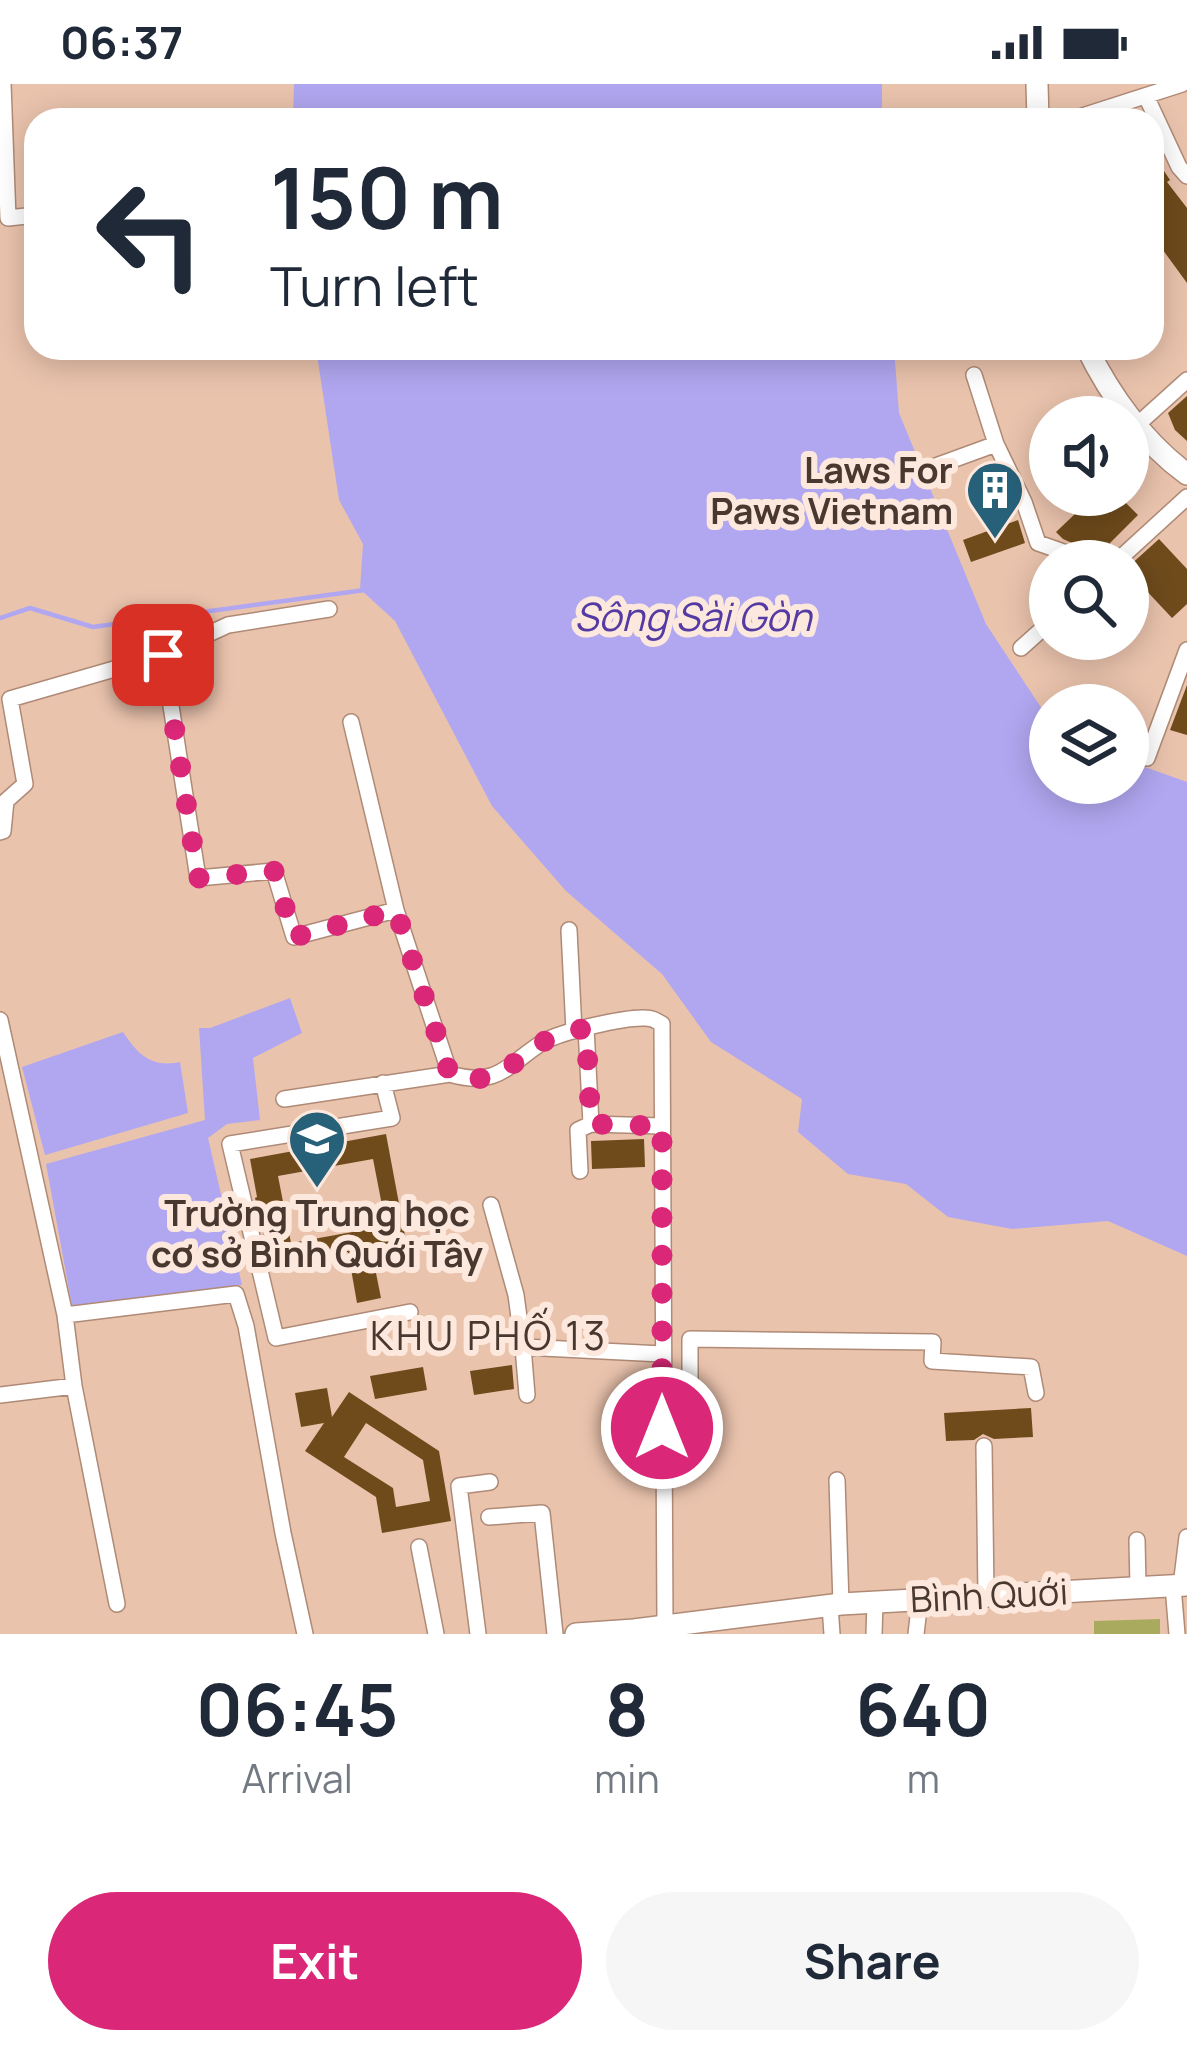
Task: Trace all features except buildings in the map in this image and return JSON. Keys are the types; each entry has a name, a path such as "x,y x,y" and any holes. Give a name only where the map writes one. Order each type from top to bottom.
{"main road":[{"path":"1094,360 1116,396"},
{"path":"1149,437 1187,473"},
{"name":"Bình Quới","path":"576,1634 634,1632 836,1605 1180,1586"}],"street":[{"path":"3,84 8,218 24,216"},
{"path":"1108,108 1182,84"},
{"path":"1146,96 1152,108"},
{"path":"1164,135 1187,176"},
{"path":"974,375 996,444 1037,540"},
{"path":"1149,413 1187,380"},
{"path":"933,467 996,444"},
{"path":"1140,540 1187,497"},
{"path":"0,832 6,801 25,784 10,699 163,655 228,625 329,609"},
{"path":"1021,648 1029,641"},
{"path":"163,655 198,878 274,871 294,937 396,910"},
{"path":"1149,754 1181,685 1186,659"},
{"path":"351,722 396,910 450,1075"},
{"path":"569,930 591,1124"},
{"path":"284,1099 450,1075 471,1080 505,1072 547,1040 580,1030 649,1017 662,1024 665,1625"},
{"path":"0,1020 65,1315 74,1386 117,1604"},
{"path":"383,1083 392,1118 230,1144 276,1338 410,1312"},
{"path":"580,1171 578,1130 591,1124 662,1126"},
{"path":"490,1205 516,1295 526,1395"},
{"path":"65,1315 236,1294 305,1634"},
{"path":"662,1428 690,1426 690,1339 933,1342 932,1361 1031,1367 1036,1393"},
{"path":"523,1348 662,1354"},
{"path":"0,1395 74,1386"},
{"path":"984,1447 986,1594"},
{"path":"832,1634 837,1480"},
{"path":"478,1634 459,1486 490,1482"},
{"path":"489,1517 542,1513 555,1634"},
{"path":"1177,1634 1187,1537"},
{"path":"1137,1540 1138,1587"},
{"path":"419,1547 436,1634"},
{"path":"916,1634 920,1600"},
{"path":"874,1602 874,1634"}],"shaded area":[{"path":"1160,1619 1160,1634 1094,1634 1094,1621"}],"water":[{"path":"294,84 882,84 882,108 293,108"},
{"name":"Sông Sài Gòn","path":"318,360 895,360 899,413 986,624 1029,689 1029,804 1149,804 1149,768 1187,782 1187,1256 1108,1221 1012,1229 948,1217 906,1184 848,1174 798,1132 802,1099 711,1042 662,974 566,891 492,806 395,621 360,589 363,544 339,500"},
{"path":"290,998 302,1033 253,1058 260,1120 227,1124 208,1138 242,1285 72,1306 46,1164 205,1120 199,1028"},
{"path":"123,1032 147,1058 180,1062 188,1113 45,1155 22,1067"}],"waterway":[{"path":"0,618 30,608 93,627 365,590"}],"place":[{"name":"Laws For Paws Vietnam","path":"995,541"},
{"name":"Trường Trung học cơ sở Bình Quới Tây","path":"317,1190"}],"district":[{"name":"KHU PHỐ 13","path":"489,1335"}],"route":[{"path":"163,655 198,878 274,871 294,937 396,910 450,1075 471,1080 505,1072 547,1040 586,1028 591,1124 662,1126 662,1428"}]}
